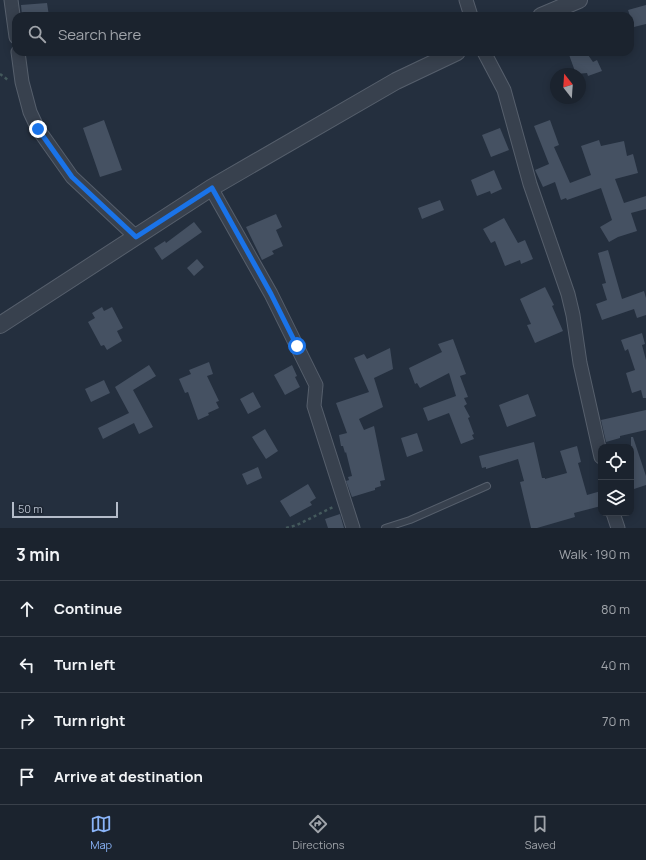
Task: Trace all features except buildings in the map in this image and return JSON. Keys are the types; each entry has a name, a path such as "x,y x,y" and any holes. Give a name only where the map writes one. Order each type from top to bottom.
{"street":[{"path":"11,0 13,12"},
{"path":"466,0 470,12"},
{"path":"550,12 579,0"},
{"path":"19,56 22,82 30,112 38,129 72,177 136,237"},
{"path":"0,325 212,188 396,81 449,56"},
{"path":"486,56 504,90 530,184 568,294 580,363 598,444"},
{"path":"212,188 271,294 316,385 314,406 353,528"},
{"path":"614,516 618,528"}],"lane":[{"path":"385,528 410,520 487,486"}],"path":[{"path":"286,528 297,525 345,502"}],"route":[{"path":"38,129 72,177 136,237 212,188 271,294 297,346"}]}
